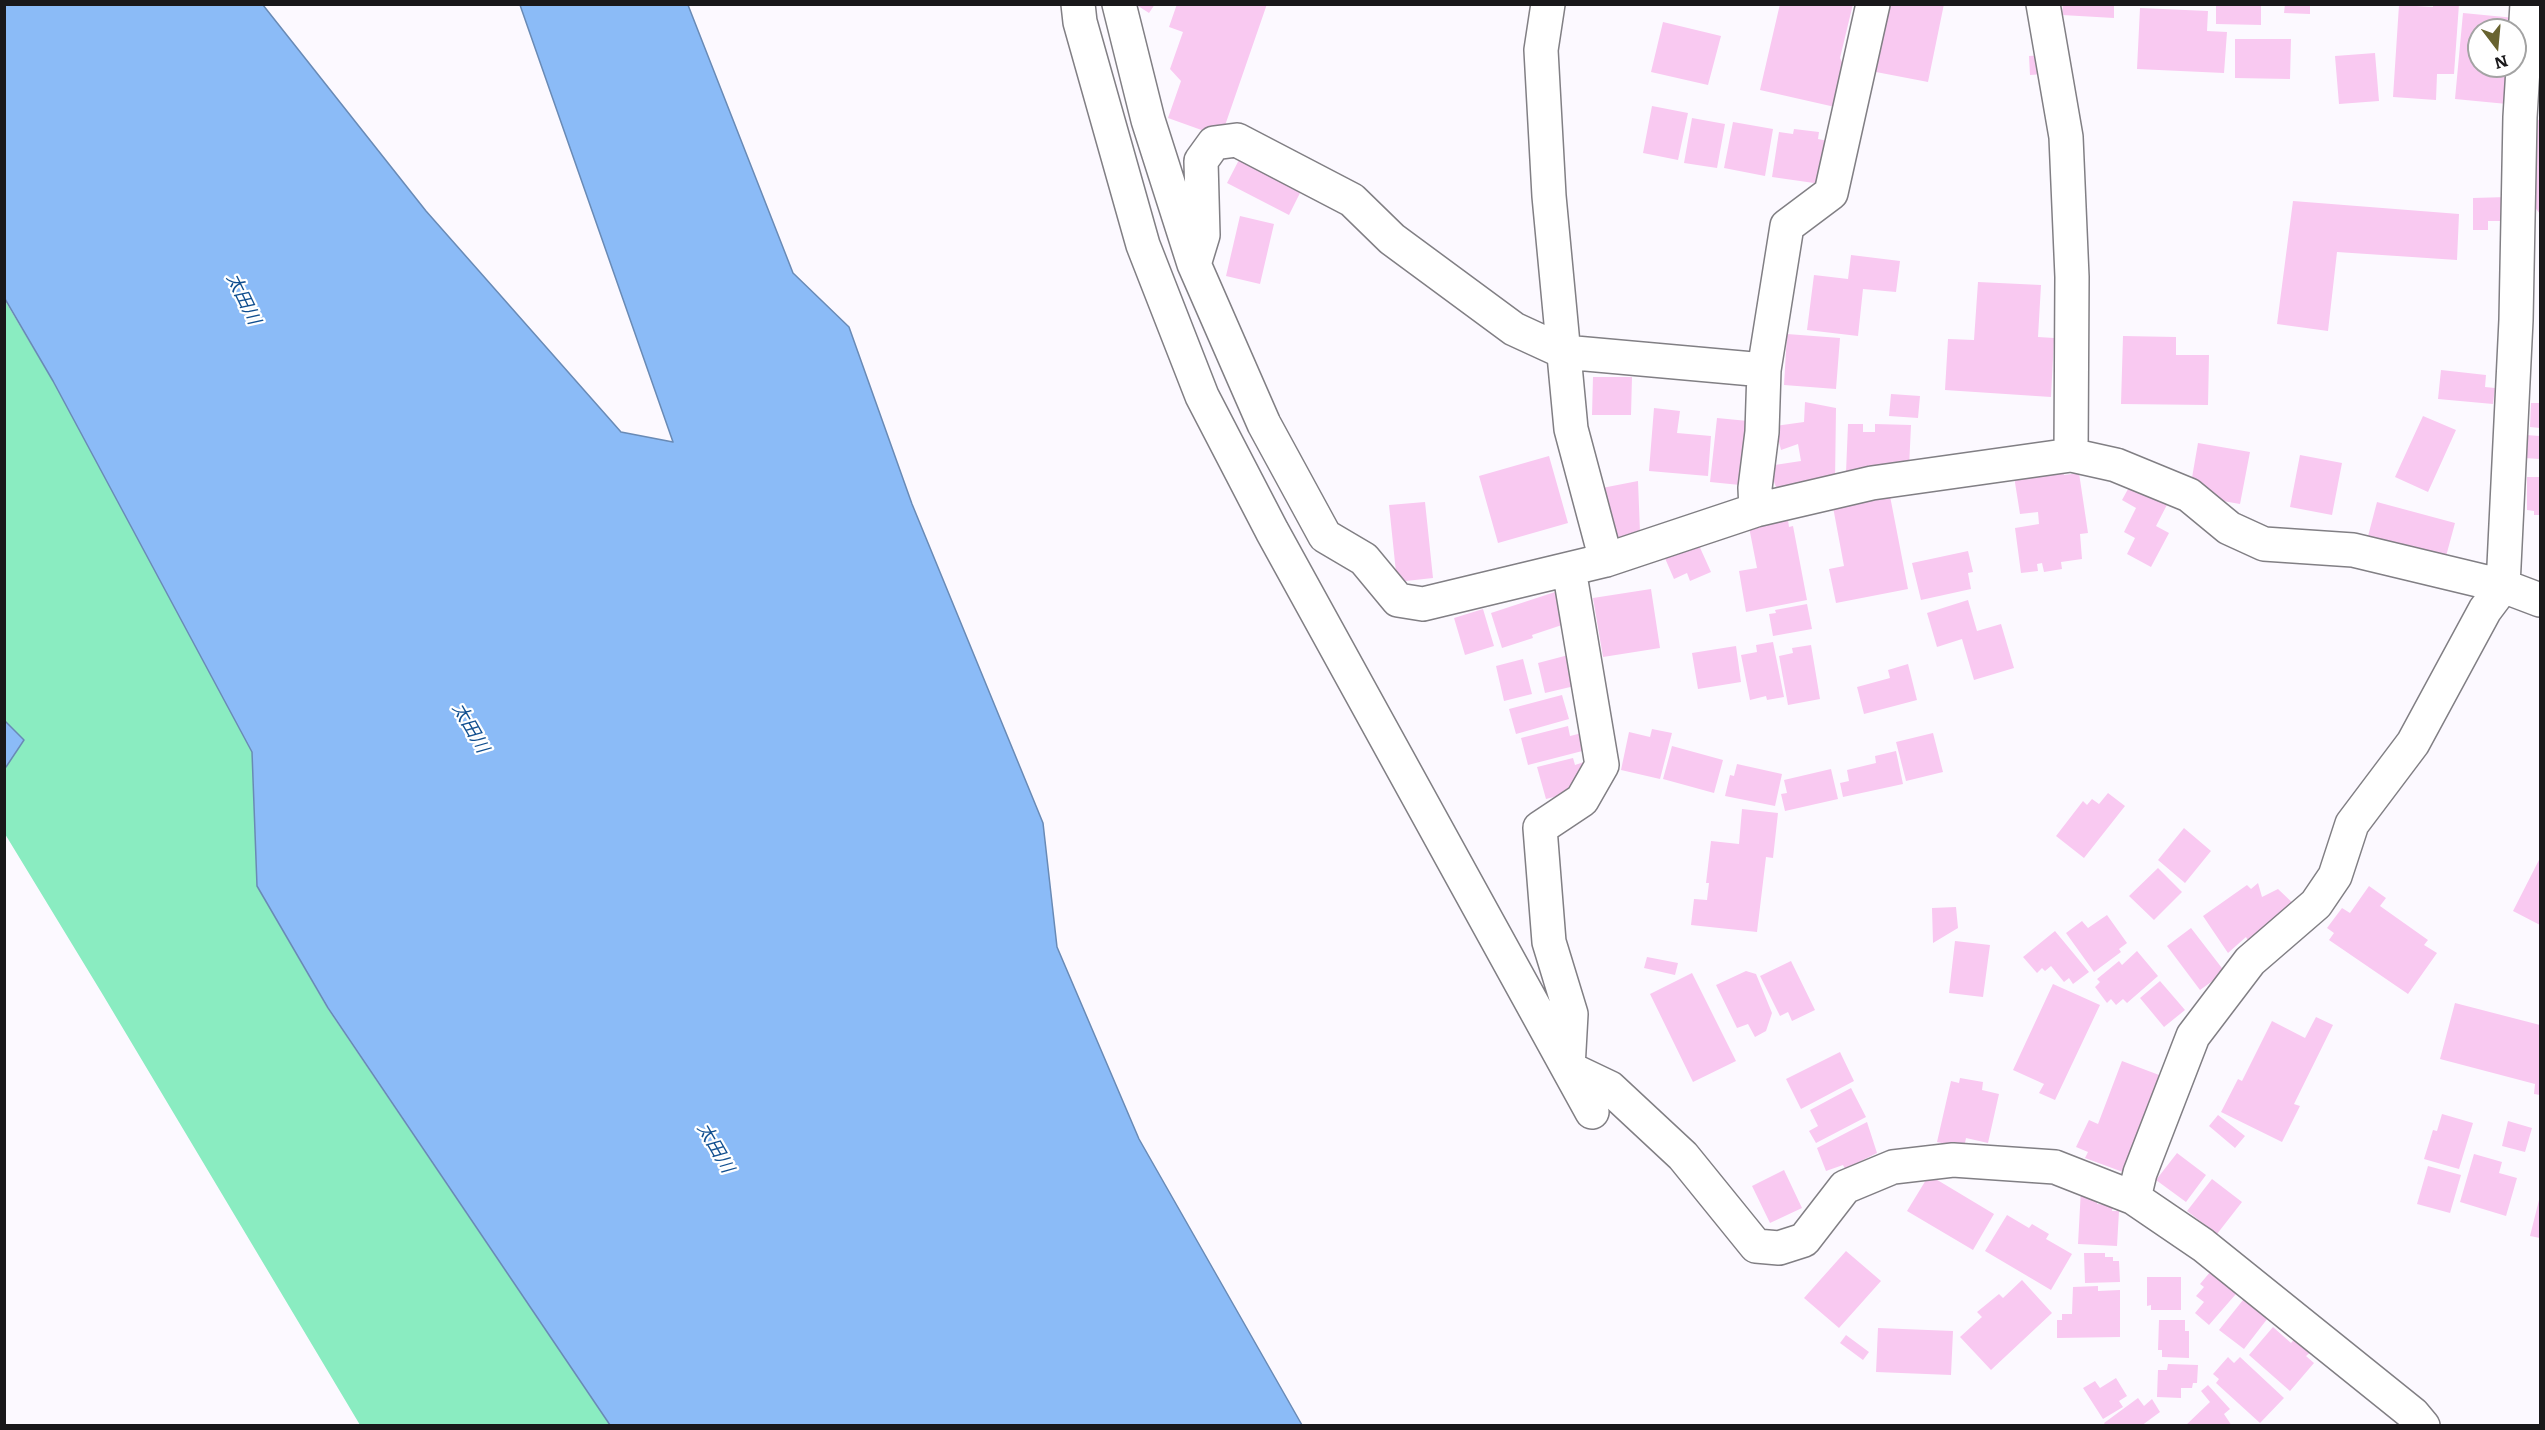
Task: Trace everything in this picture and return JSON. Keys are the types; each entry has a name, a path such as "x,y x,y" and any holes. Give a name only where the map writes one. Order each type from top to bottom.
{"street":[{"path":"1078,4 1080,22 1143,245 1202,396 1272,531 1592,1112"},
{"path":"1119,4 1148,120 1194,264 1264,424 1325,536 1365,558 1398,600 1423,604 1606,560 1756,510 1872,483 2071,454 2116,465 2189,495 2229,528 2264,544 2353,550 2503,586 2541,600"},
{"path":"1548,4 1541,50 1549,196 1571,429 1606,560"},
{"path":"1756,510 1755,488 1762,432 1764,370 1787,226 1832,193 1873,4"},
{"path":"2043,4 2066,137 2072,277 2071,454"},
{"path":"2134,1197 2140,1173 2193,1036 2250,961 2316,904 2335,876 2352,824 2413,743 2485,610 2503,586 2517,320 2520,117 2526,4"},
{"path":"1194,264 1203,235 1201,161 1214,143 1237,140 1352,200 1392,239 1514,329 1564,352 1764,370"},
{"path":"1568,1068 1571,1014 1549,942 1540,828 1582,800 1602,765 1569,569"},
{"path":"1568,1068 1610,1088 1683,1156 1756,1246 1779,1248 1804,1240 1845,1187 1893,1167 1953,1160 2055,1167 2134,1197 2203,1245 2413,1414 2423,1425"}],"green space":[{"path":"4,299 53,381 252,752 257,886 328,1009 610,1425 360,1425 5,834 5,767 24,740 4,721"}],"water":[{"name":"太田川","path":"4,5 263,5 426,211 621,432 673,442 520,5 688,5 793,273 849,327 912,504 1043,823 1057,947 1139,1139 1302,1425 610,1425 328,1008 257,886 252,752 53,381 5,299"},
{"path":"5,721 24,740 4,767"}],"building":[{"path":"1135,4 1155,4 1149,13"},
{"path":"1177,4 1267,4 1221,137 1168,118 1181,81 1170,69 1183,32 1169,27"},
{"path":"1780,4 1853,4 1840,58 1844,66 1835,107 1760,90"},
{"path":"1890,4 1944,4 1928,82 1876,72"},
{"path":"2063,4 2114,4 2114,18 2062,15"},
{"path":"2216,4 2261,4 2261,25 2216,24"},
{"path":"2285,4 2310,4 2310,14 2284,13"},
{"path":"2433,4 2459,4 2454,74 2437,74 2436,100 2393,97 2399,5 2433,7"},
{"path":"2140,8 2208,11 2207,31 2227,32 2224,73 2137,69"},
{"path":"2463,13 2515,18 2467,18 2467,78 2510,78 2507,104 2455,99"},
{"path":"1663,22 1721,36 1708,85 1651,72"},
{"path":"2235,39 2291,39 2290,79 2235,78"},
{"path":"2375,53 2379,101 2339,104 2335,56"},
{"path":"2044,55 2045,74 2030,75 2029,56"},
{"path":"1652,106 1688,113 1678,160 1643,153"},
{"path":"1692,118 1725,124 1717,168 1684,163"},
{"path":"2540,119 2540,214 2530,201 2530,125"},
{"path":"1733,122 1773,129 1765,176 1724,168"},
{"path":"1794,129 1819,132 1818,139 1828,141 1821,184 1772,177 1779,132 1793,134"},
{"path":"1241,156 1303,187 1289,215 1227,183"},
{"path":"2507,197 2507,221 2488,221 2488,230 2473,230 2473,198"},
{"path":"2293,201 2459,214 2457,260 2337,252 2328,331 2277,324"},
{"path":"1240,216 1274,224 1260,284 1226,276"},
{"path":"1851,255 1900,261 1896,292 1863,289 1858,336 1807,330 1814,275 1848,279"},
{"path":"1978,282 2041,285 2038,337 2054,338 2051,397 1945,390 1948,339 1974,340"},
{"path":"1787,334 1840,338 1836,389 1784,385"},
{"path":"2123,336 2176,337 2176,355 2209,355 2208,405 2121,404"},
{"path":"2441,370 2486,375 2485,387 2495,388 2493,404 2438,399"},
{"path":"1593,377 1632,377 1631,415 1592,415"},
{"path":"1891,394 1920,396 1918,418 1889,416"},
{"path":"1805,402 1836,408 1835,482 1779,495 1768,466 1801,461 1798,444 1781,450 1775,426 1804,422"},
{"path":"2531,403 2540,403 2540,428 2530,427"},
{"path":"1654,408 1680,411 1677,433 1711,436 1708,476 1649,471"},
{"path":"2423,416 2456,430 2428,492 2395,477"},
{"path":"1717,418 1748,421 1740,485 1710,482"},
{"path":"1848,424 1863,424 1863,432 1875,432 1875,424 1911,425 1909,468 1846,473"},
{"path":"2526,435 2540,436 2540,459 2524,458"},
{"path":"2198,443 2250,452 2240,504 2189,495"},
{"path":"2300,455 2342,463 2332,515 2290,507"},
{"path":"1549,456 1568,523 1498,543 1479,476"},
{"path":"2062,463 2064,475 2079,473 2088,533 2080,534 2082,559 2061,562 2062,569 2044,572 2042,563 2037,564 2038,571 2021,573 2015,528 2039,524 2038,512 2020,514 2013,470"},
{"path":"2527,477 2540,477 2540,515 2534,515 2534,511 2527,510"},
{"path":"2133,480 2170,499 2156,526 2169,533 2151,567 2127,554 2135,538 2124,532 2136,508 2122,500"},
{"path":"1638,481 1640,532 1617,538 1602,488"},
{"path":"1890,496 1908,589 1836,603 1829,569 1844,566 1833,507"},
{"path":"1425,502 1433,578 1397,582 1389,505"},
{"path":"2377,502 2455,523 2445,560 2367,540"},
{"path":"1788,520 1789,527 1793,526 1807,600 1746,612 1739,571 1757,568 1749,527"},
{"path":"1697,541 1711,572 1690,581 1687,573 1674,579 1664,556"},
{"path":"1968,551 1973,572 1968,573 1971,589 1921,600 1912,563"},
{"path":"1651,589 1660,648 1603,657 1593,598"},
{"path":"1561,590 1571,622 1502,648 1491,613"},
{"path":"1968,600 1977,631 2001,624 2014,668 1974,680 1962,639 1937,647 1927,613"},
{"path":"1807,604 1812,629 1773,636 1769,614 1776,613 1775,610"},
{"path":"1483,609 1494,646 1465,655 1454,618"},
{"path":"1773,642 1784,697 1767,700 1766,696 1750,700 1741,655 1757,652 1756,645"},
{"path":"1811,645 1820,699 1788,705 1779,656 1793,653 1792,648"},
{"path":"1736,646 1741,682 1698,689 1692,653"},
{"path":"1576,653 1583,684 1545,693 1538,663"},
{"path":"1523,659 1532,694 1504,701 1496,666"},
{"path":"1908,664 1917,700 1864,714 1857,687 1890,678 1888,670"},
{"path":"1562,695 1569,719 1516,734 1509,709"},
{"path":"1568,726 1570,736 1590,731 1594,748 1528,765 1521,738"},
{"path":"1652,729 1672,733 1660,779 1621,770 1629,732 1650,737"},
{"path":"1933,733 1943,772 1906,781 1896,742"},
{"path":"1672,746 1723,760 1714,793 1663,779"},
{"path":"1896,751 1903,784 1843,797 1840,783 1849,781 1847,770 1876,763 1875,756"},
{"path":"1573,758 1575,765 1587,761 1582,790 1546,799 1537,767"},
{"path":"1737,764 1782,774 1775,806 1725,796 1730,775 1734,776"},
{"path":"1831,769 1838,799 1785,811 1781,794 1787,793 1784,780"},
{"path":"2108,793 2125,806 2084,858 2056,836 2083,801 2087,805 2092,799 2099,804"},
{"path":"1742,809 1778,813 1773,858 1766,857 1757,932 1691,925 1694,899 1707,900 1709,883 1706,883 1711,841 1739,844"},
{"path":"2184,828 2211,851 2185,883 2158,860"},
{"path":"2540,858 2540,925 2513,911"},
{"path":"2158,868 2182,892 2154,920 2129,896"},
{"path":"2258,883 2262,897 2278,889 2298,908 2249,943 2246,937 2228,953 2203,916 2247,885 2251,889"},
{"path":"2369,886 2386,898 2380,906 2428,940 2424,945 2437,953 2408,994 2329,940 2334,933 2327,928 2342,908 2350,913"},
{"path":"1956,907 1958,928 1933,943 1932,908"},
{"path":"2107,915 2127,943 2119,949 2121,952 2094,972 2066,933 2082,921 2088,928"},
{"path":"2191,928 2225,972 2200,990 2167,946"},
{"path":"2055,931 2089,972 2073,984 2069,978 2064,982 2051,966 2045,971 2042,968 2037,973 2023,957"},
{"path":"1955,941 1990,945 1983,997 1949,993"},
{"path":"2137,951 2158,976 2127,1003 2123,999 2116,1005 2111,999 2107,1003 2095,987 2100,982 2097,979 2119,961 2122,965"},
{"path":"1647,957 1678,963 1675,975 1644,968"},
{"path":"1791,961 1815,1010 1792,1021 1788,1012 1780,1016 1760,976"},
{"path":"1746,971 1756,974 1772,1013 1766,1031 1755,1037 1748,1024 1737,1028 1716,985"},
{"path":"1692,973 1736,1061 1693,1082 1650,994"},
{"path":"2160,981 2185,1010 2164,1027 2140,998"},
{"path":"2053,984 2100,1005 2055,1100 2039,1093 2044,1084 2013,1070"},
{"path":"2455,1003 2540,1025 2540,1095 2534,1094 2535,1084 2440,1059"},
{"path":"2316,1017 2333,1025 2294,1104 2300,1106 2282,1142 2221,1112 2238,1079 2242,1081 2272,1021 2305,1038"},
{"path":"1840,1052 1854,1081 1801,1109 1786,1079"},
{"path":"2122,1061 2167,1078 2131,1175 2085,1158 2088,1152 2076,1147 2089,1120 2098,1124"},
{"path":"1960,1078 1983,1082 1982,1090 1999,1094 1988,1143 1966,1138 1964,1148 1937,1142 1951,1081 1959,1083"},
{"path":"1851,1088 1866,1117 1816,1143 1809,1131 1818,1126 1810,1110"},
{"path":"2442,1114 2473,1123 2459,1169 2424,1159 2433,1130 2437,1131"},
{"path":"2218,1115 2245,1136 2235,1148 2209,1126"},
{"path":"2508,1121 2532,1128 2525,1152 2502,1146"},
{"path":"1867,1122 1877,1153 1845,1169 1843,1165 1826,1171 1817,1148"},
{"path":"2177,1153 2206,1175 2186,1202 2156,1180"},
{"path":"2474,1154 2502,1162 2499,1173 2517,1178 2506,1216 2460,1202"},
{"path":"2428,1166 2461,1175 2450,1213 2417,1204"},
{"path":"1784,1170 1802,1208 1770,1223 1752,1186"},
{"path":"1929,1175 1994,1214 1973,1250 1907,1211"},
{"path":"2212,1179 2242,1202 2217,1234 2187,1211"},
{"path":"2081,1189 2098,1190 2097,1204 2113,1205 2112,1211 2119,1211 2117,1246 2078,1244"},
{"path":"2540,1196 2540,1238 2530,1236"},
{"path":"2007,1215 2029,1228 2032,1224 2049,1234 2046,1239 2072,1254 2051,1290 1985,1251"},
{"path":"1846,1251 1881,1281 1839,1328 1804,1298"},
{"path":"2084,1253 2105,1253 2105,1257 2113,1257 2113,1261 2119,1261 2120,1282 2085,1283"},
{"path":"2211,1271 2242,1287 2209,1325 2195,1313 2204,1302 2196,1296 2204,1287 2200,1284"},
{"path":"2147,1277 2181,1277 2181,1310 2151,1310 2151,1305 2147,1306"},
{"path":"2022,1280 2052,1313 1991,1370 1960,1337 1982,1317 1977,1312 1999,1294 2003,1298"},
{"path":"2098,1286 2098,1291 2120,1290 2120,1337 2057,1338 2057,1320 2062,1320 2062,1314 2072,1314 2073,1287"},
{"path":"2247,1295 2271,1314 2244,1349 2219,1330"},
{"path":"2159,1320 2185,1320 2185,1331 2189,1331 2189,1358 2162,1357 2162,1350 2158,1350"},
{"path":"2273,1327 2291,1343 2297,1336 2312,1351 2306,1356 2314,1363 2290,1391 2249,1355"},
{"path":"1878,1328 1953,1331 1951,1375 1876,1372"},
{"path":"1846,1335 1869,1352 1863,1360 1840,1343"},
{"path":"2228,1357 2234,1363 2240,1357 2284,1398 2260,1423 2216,1383 2219,1379 2213,1374"},
{"path":"2168,1364 2198,1365 2197,1383 2193,1383 2192,1388 2181,1388 2181,1398 2157,1397 2158,1370 2167,1370"},
{"path":"2116,1378 2127,1396 2119,1401 2123,1407 2103,1419 2083,1388 2095,1381 2100,1388"},
{"path":"2208,1385 2230,1409 2224,1414 2232,1426 2185,1426 2210,1402 2201,1391"},
{"path":"2138,1398 2144,1406 2152,1399 2160,1412 2141,1426 2106,1426 2104,1423"}]}
